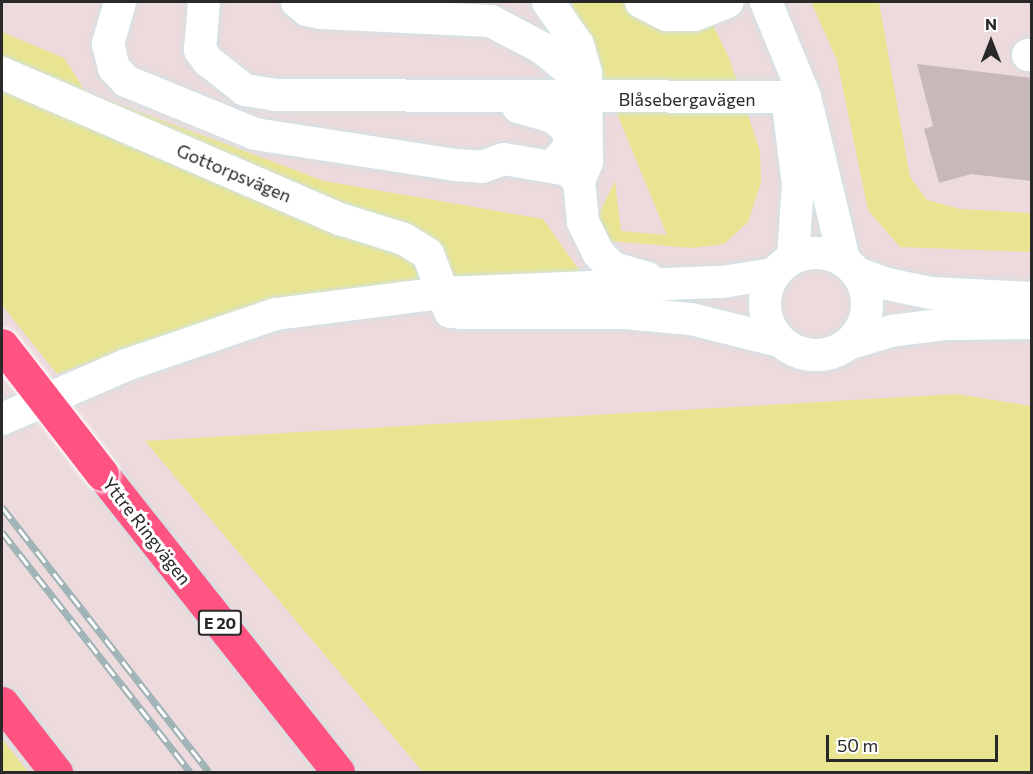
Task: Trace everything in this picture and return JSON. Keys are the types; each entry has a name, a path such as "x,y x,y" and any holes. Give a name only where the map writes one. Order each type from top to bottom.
{"highway":[{"name":"Yttre Ringvägen","path":"2,345 338,772"},
{"path":"2,703 56,772"}],"street":[{"path":"107,2 96,43 100,65 112,84 213,130 296,154 448,176 487,178 508,160"},
{"path":"120,2 108,44 114,68 126,81 141,89 255,134 456,165 482,167 508,160"},
{"path":"135,2 121,46 135,75 259,123 552,166 568,170 579,181"},
{"path":"297,2 307,10 321,13 491,21 542,48 568,69 588,98"},
{"path":"548,2 578,45 588,98 587,162 579,181 583,222 598,253 613,268 669,284"},
{"path":"641,2 667,15 695,15 749,2 796,98 850,267 866,293 867,310 860,330 848,344"},
{"path":"197,7 200,50 223,75 245,90 275,95 485,98 553,117 565,126 571,136 570,147 552,166"},
{"name":"Gottorpsvägen","path":"2,73 340,219 404,239 428,254 447,303"},
{"name":"Blåsebergavägen","path":"485,98 796,98"},
{"path":"780,341 769,326 764,309 766,290 783,266 798,184 796,98"},
{"path":"2,419 126,365 185,345 447,303 669,284 783,266 827,254 887,284 931,293 1032,298"},
{"path":"447,303 691,319 780,341 795,351 815,355 832,353 848,344 891,331 945,324 1032,322"}],"shaded area":[{"path":"571,2 702,2 729,58 760,151 761,182 748,222 724,244 691,248 611,241 598,216 615,181 621,231 667,235"},
{"path":"811,2 879,2 910,177 927,200 960,209 1031,213 1031,252 900,247 868,210 837,60"},
{"path":"2,32 64,58 86,92 324,181 543,219 584,277 294,301 180,330 57,374 2,305"},
{"path":"956,394 1031,406 1031,772 423,772 145,441"},
{"path":"2,739 28,772 2,772"}],"building":[{"path":"917,64 1032,78 1032,181 971,174 939,183 924,129 933,126"}],"railway":[{"path":"2,507 209,772"},
{"path":"2,532 190,772"}]}
